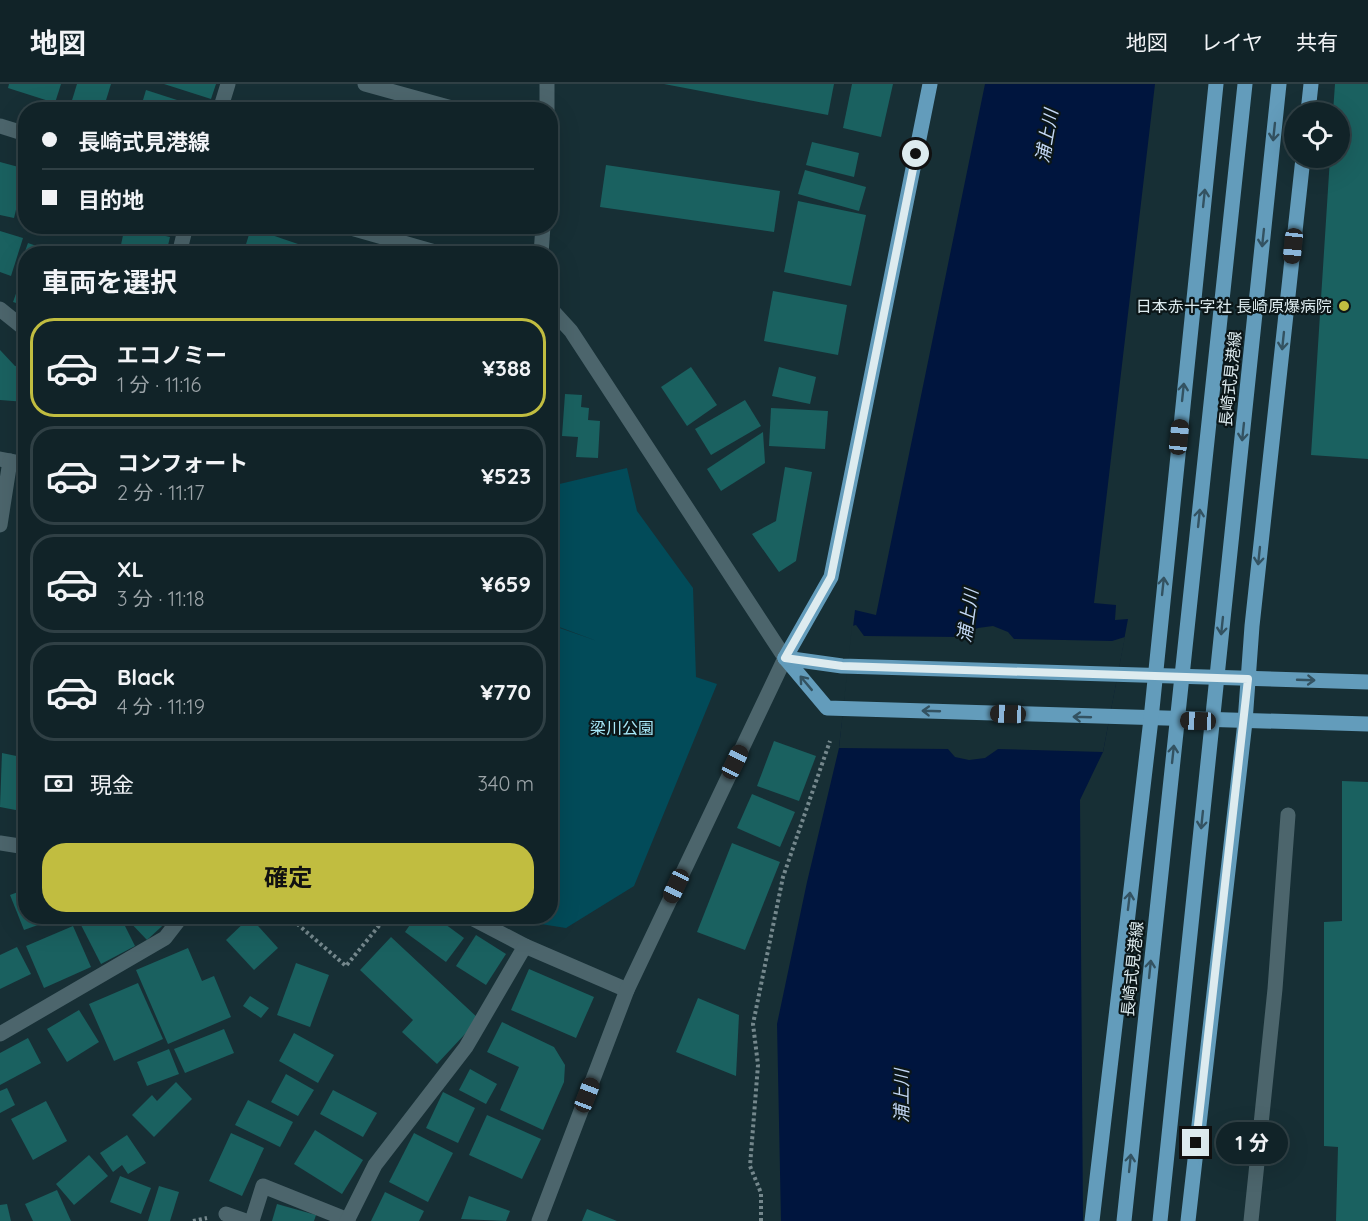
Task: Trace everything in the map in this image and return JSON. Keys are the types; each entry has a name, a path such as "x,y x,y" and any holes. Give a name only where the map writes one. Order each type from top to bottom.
{"main road":[{"path":"785,658 831,577 930,84"},
{"path":"1092,1221 1151,719 1216,84"},
{"name":"長崎式見港線","path":"1124,1221 1245,84"},
{"name":"長崎式見港線","path":"1160,1221 1279,84"},
{"path":"1309,102 1311,84"},
{"path":"1188,1221 1245,722 1302,168"},
{"path":"785,658 842,666 1368,682"},
{"path":"785,658 827,708 1368,724"}],"street":[{"path":"222,102 228,84"},
{"path":"365,84 430,102"},
{"path":"547,84 547,102"},
{"path":"0,126 18,132"},
{"path":"372,234 414,246"},
{"path":"0,309 18,324"},
{"path":"539,1221 627,990 785,658 571,331 558,317"},
{"path":"0,525 12,461"},
{"path":"1251,1221 1275,989 1288,815"},
{"path":"0,843 18,846"},
{"path":"0,1034 165,938 176,924"},
{"path":"483,924 525,946 627,990"},
{"path":"252,1221 263,1186 347,1220 375,1165 466,1047 525,946"},
{"path":"226,1214 246,1221"}],"path":[{"path":"762,1221 761,1193 750,1167 758,1065 753,1024 783,877 830,741"},
{"path":"297,924 346,966 380,924"}],"green space":[{"name":"梁川公園","path":"627,468 637,511 693,588 696,677 717,684 634,886 566,928 540,924 558,924 558,627 597,641 558,627 558,484"}],"water":[{"name":"浦上川","path":"985,84 1155,84 1094,603 1116,605 1115,620 1128,619 1103,752 1080,800 1083,1221 781,1221 777,1024 807,882 839,748 855,610 876,615"}],"pier":[{"path":"856,625 864,636 958,637 978,628 993,626 1008,632 1014,639 1112,641 1125,637 1103,752 998,749 985,758 969,760 955,757 948,749 839,748 852,626"}],"building":[{"path":"9,84 61,84 55,102 8,88"},
{"path":"77,84 111,84 105,102 71,102"},
{"path":"164,84 216,84 211,99"},
{"path":"664,84 834,84 828,115"},
{"path":"852,84 893,84 881,137 843,128"},
{"name":"日本赤十字社 長崎原爆病院","path":"1335,84 1368,84 1368,459 1311,455 1329,168 1350,168 1350,102 1334,102"},
{"path":"146,90 183,102 142,102"},
{"path":"812,142 859,153 854,177 806,165"},
{"path":"0,162 18,167 18,202 14,218 0,215"},
{"path":"606,165 780,191 774,232 600,207"},
{"path":"805,170 866,187 859,211 798,194"},
{"path":"798,201 866,215 851,286 784,272"},
{"path":"0,231 23,238 20,246 18,246 11,276 0,272"},
{"path":"123,234 156,234 170,237 168,246 121,246"},
{"path":"249,234 269,234 298,244 297,246 245,246"},
{"path":"18,288 18,304 13,302"},
{"path":"773,291 847,305 838,355 764,341"},
{"path":"0,350 15,366 18,366 18,401 0,400"},
{"path":"691,367 717,405 687,426 661,387"},
{"path":"779,367 816,377 810,404 772,396"},
{"path":"565,394 582,395 581,407 589,408 588,420 600,421 598,458 576,457 578,437 562,436"},
{"path":"745,400 761,426 711,455 695,429"},
{"path":"771,408 828,411 825,449 769,446"},
{"path":"763,432 765,463 721,491 707,469"},
{"path":"785,467 812,472 796,561 779,572 752,534 776,521"},
{"path":"774,741 816,756 799,801 757,786"},
{"path":"2,753 18,756 18,810 0,807"},
{"path":"1342,781 1368,782 1368,1221 1336,1221 1338,1147 1324,1146 1324,922 1342,921"},
{"path":"752,794 795,812 780,847 737,828"},
{"path":"732,843 780,862 745,950 697,932"},
{"path":"18,892 18,915 10,895"},
{"path":"22,924 41,924 24,930"},
{"path":"124,924 135,946 101,964 81,925"},
{"path":"132,924 164,924 147,940"},
{"path":"243,924 256,924 278,948 254,970 226,940"},
{"path":"410,924 445,924 464,938 446,962 405,932"},
{"path":"73,926 91,967 44,988 26,946"},
{"path":"476,935 506,954 486,985 456,966"},
{"path":"391,937 479,1019 437,1064 402,1032 413,1020 360,970"},
{"path":"17,947 31,974 0,989 0,955"},
{"path":"188,948 202,981 214,976 231,1017 168,1044 136,970"},
{"path":"296,963 329,975 310,1027 277,1015"},
{"path":"529,969 594,997 576,1038 511,1010"},
{"path":"138,983 163,1039 114,1061 89,1004"},
{"path":"250,996 269,1008 261,1018 243,1006"},
{"path":"698,998 739,1015 736,1076 676,1052"},
{"path":"79,1010 99,1042 67,1062 47,1029"},
{"path":"502,1022 554,1047 565,1065 564,1082 543,1130 500,1110 519,1067 487,1052"},
{"path":"224,1029 234,1053 185,1073 174,1049"},
{"path":"294,1033 334,1055 318,1083 279,1061"},
{"path":"28,1038 41,1063 0,1085 0,1053"},
{"path":"169,1049 179,1074 147,1086 137,1062"},
{"path":"470,1069 497,1084 486,1104 459,1090"},
{"path":"286,1074 314,1090 298,1116 271,1102"},
{"path":"176,1082 192,1099 154,1137 132,1115 152,1095 157,1101"},
{"path":"7,1088 15,1105 0,1113 0,1091"},
{"path":"333,1090 377,1113 363,1137 320,1114"},
{"path":"443,1092 475,1108 458,1143 426,1128"},
{"path":"248,1100 293,1122 280,1147 235,1125"},
{"path":"46,1101 67,1141 33,1160 11,1119"},
{"path":"487,1115 541,1139 522,1179 469,1155"},
{"path":"315,1130 363,1160 342,1194 294,1164"},
{"path":"231,1133 264,1148 242,1196 209,1181"},
{"path":"414,1133 453,1153 428,1202 389,1182"},
{"path":"127,1135 146,1163 128,1174 122,1165 113,1172 100,1153"},
{"path":"89,1155 108,1176 74,1205 56,1184"},
{"path":"120,1176 151,1188 141,1214 110,1202"},
{"path":"159,1186 179,1192 170,1221 148,1221"},
{"path":"57,1190 71,1221 33,1221 25,1204"},
{"path":"385,1192 424,1211 419,1221 371,1221"},
{"path":"469,1196 510,1211 506,1221 461,1219"},
{"path":"7,1204 11,1221 0,1221 0,1205"},
{"path":"277,1204 316,1215 314,1221 272,1221"},
{"path":"587,1209 617,1221 582,1221"}],"place":[{"name":"日本赤十字社 長崎原爆病院","path":"1344,306"}],"route":[{"path":"916,154 831,577 785,658 842,666 1248,679 1245,722 1196,1143"}]}
